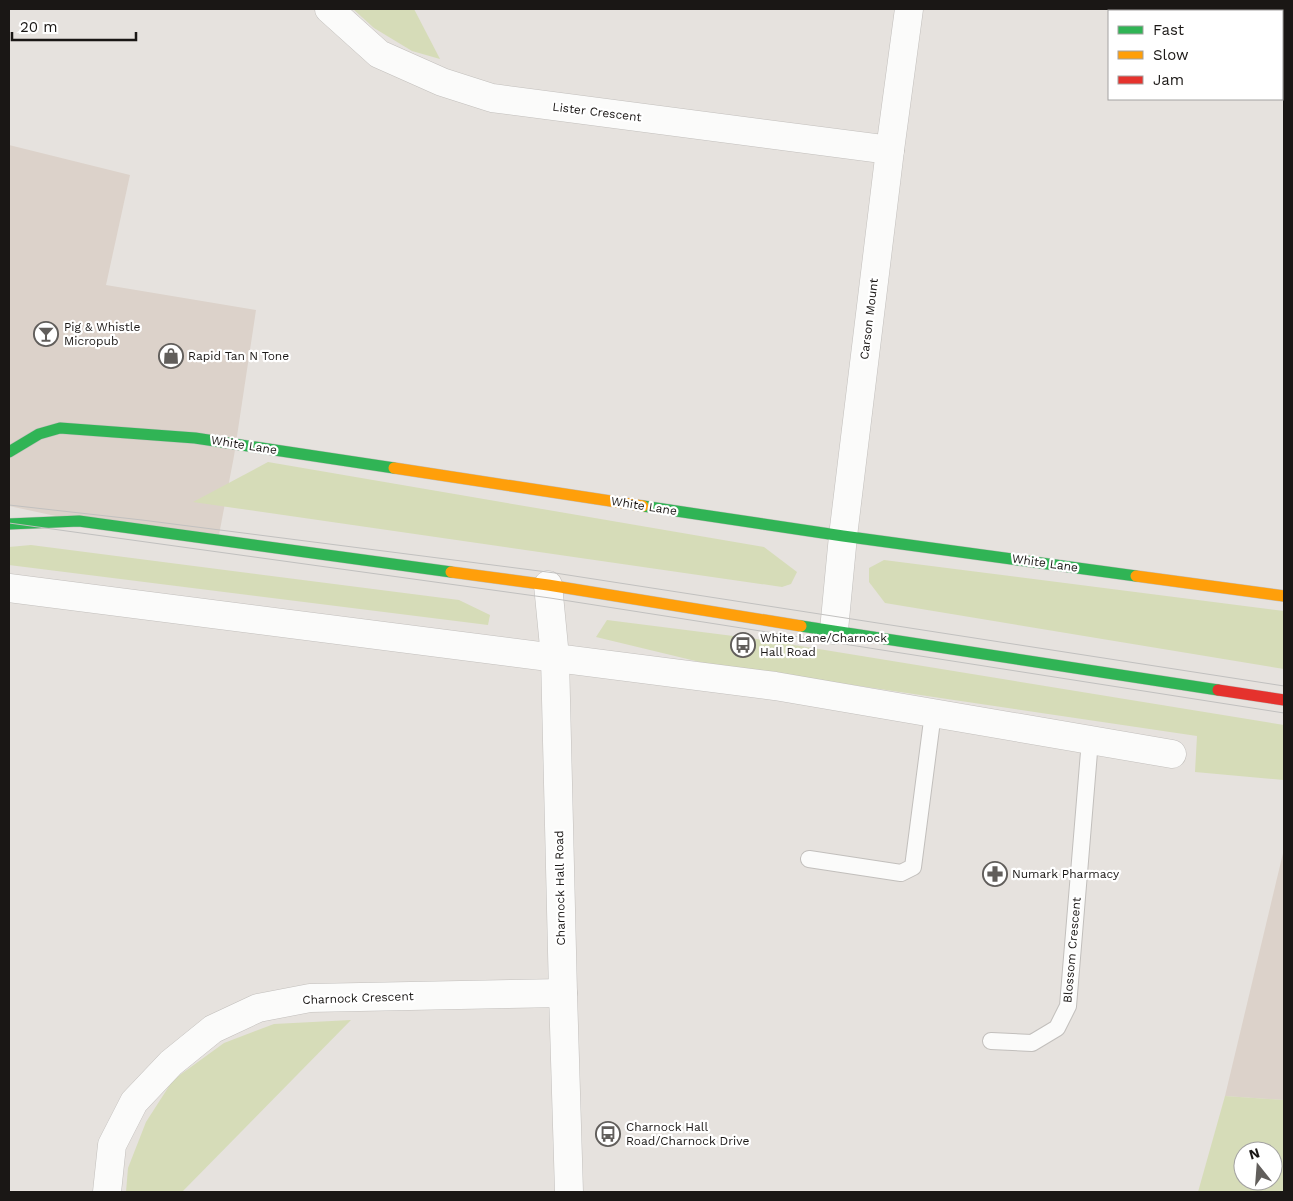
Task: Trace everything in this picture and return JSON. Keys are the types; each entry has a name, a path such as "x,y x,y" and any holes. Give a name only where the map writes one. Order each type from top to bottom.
{"main road":[{"name":"White Lane","path":"9,452 39,434 60,428 195,438 843,536 1284,596"},
{"path":"35,512 79,521 548,585 1284,700"},
{"path":"9,524 79,521"}],"street":[{"name":"Lister Crescent","path":"329,9 379,54 442,82 492,98 890,150"},
{"name":"Carson Mount","path":"834,630 843,536 909,9"},
{"name":"Charnock Hall Road","path":"548,585 556,657 569,1192"},
{"path":"9,588 775,686 1172,754"},
{"name":"Charnock Crescent","path":"107,1192 112,1145 134,1102 171,1063 213,1029 258,1008 310,998 563,993"}],"lane":[{"path":"809,859 901,873 913,867 933,713"},
{"name":"Blossom Crescent","path":"991,1041 1032,1043 1057,1028 1068,1006 1090,740"}],"shaded area":[{"path":"9,145 130,175 106,285 256,310 234,456 218,540 79,521 9,506"},
{"path":"1284,849 1284,1100 1225,1096"}],"green space":[{"path":"353,9 414,9 440,59 412,51 374,28"},
{"path":"268,462 764,547 797,572 791,584 782,587 193,502"},
{"path":"31,545 459,600 490,615 488,625 9,565 9,547"},
{"path":"884,560 1284,611 1284,669 885,603 869,582 869,568"},
{"path":"607,620 757,639 1284,725 1284,780 1195,772 1197,736 704,663 596,637"},
{"path":"351,1020 182,1192 126,1192 128,1168 146,1122 173,1080 224,1043 274,1024"},
{"path":"1225,1096 1284,1100 1284,1192 1198,1192"}],"tram line":[{"path":"9,505 142,520 555,573 1284,686"},
{"path":"9,523 550,598 1284,713"}],"traffic: fast":[{"path":"9,452 39,434 60,428 195,438 394,468"},
{"path":"643,506 843,536 1136,576"},
{"path":"9,524 79,521 451,572"},
{"path":"801,626 1218,690"}],"traffic: slow":[{"path":"394,468 643,506"},
{"path":"451,572 548,585 801,626"},
{"path":"1136,576 1284,596"}],"traffic: jam":[{"path":"1218,690 1284,700"}],"place":[{"name":"Pig & Whistle Micropub","path":"46,334"},
{"name":"Rapid Tan N Tone","path":"171,356"},
{"name":"White Lane/Charnock Hall Road","path":"743,645"},
{"name":"Numark Pharmacy","path":"995,874"},
{"name":"Charnock Hall Road/Charnock Drive","path":"608,1134"}]}
